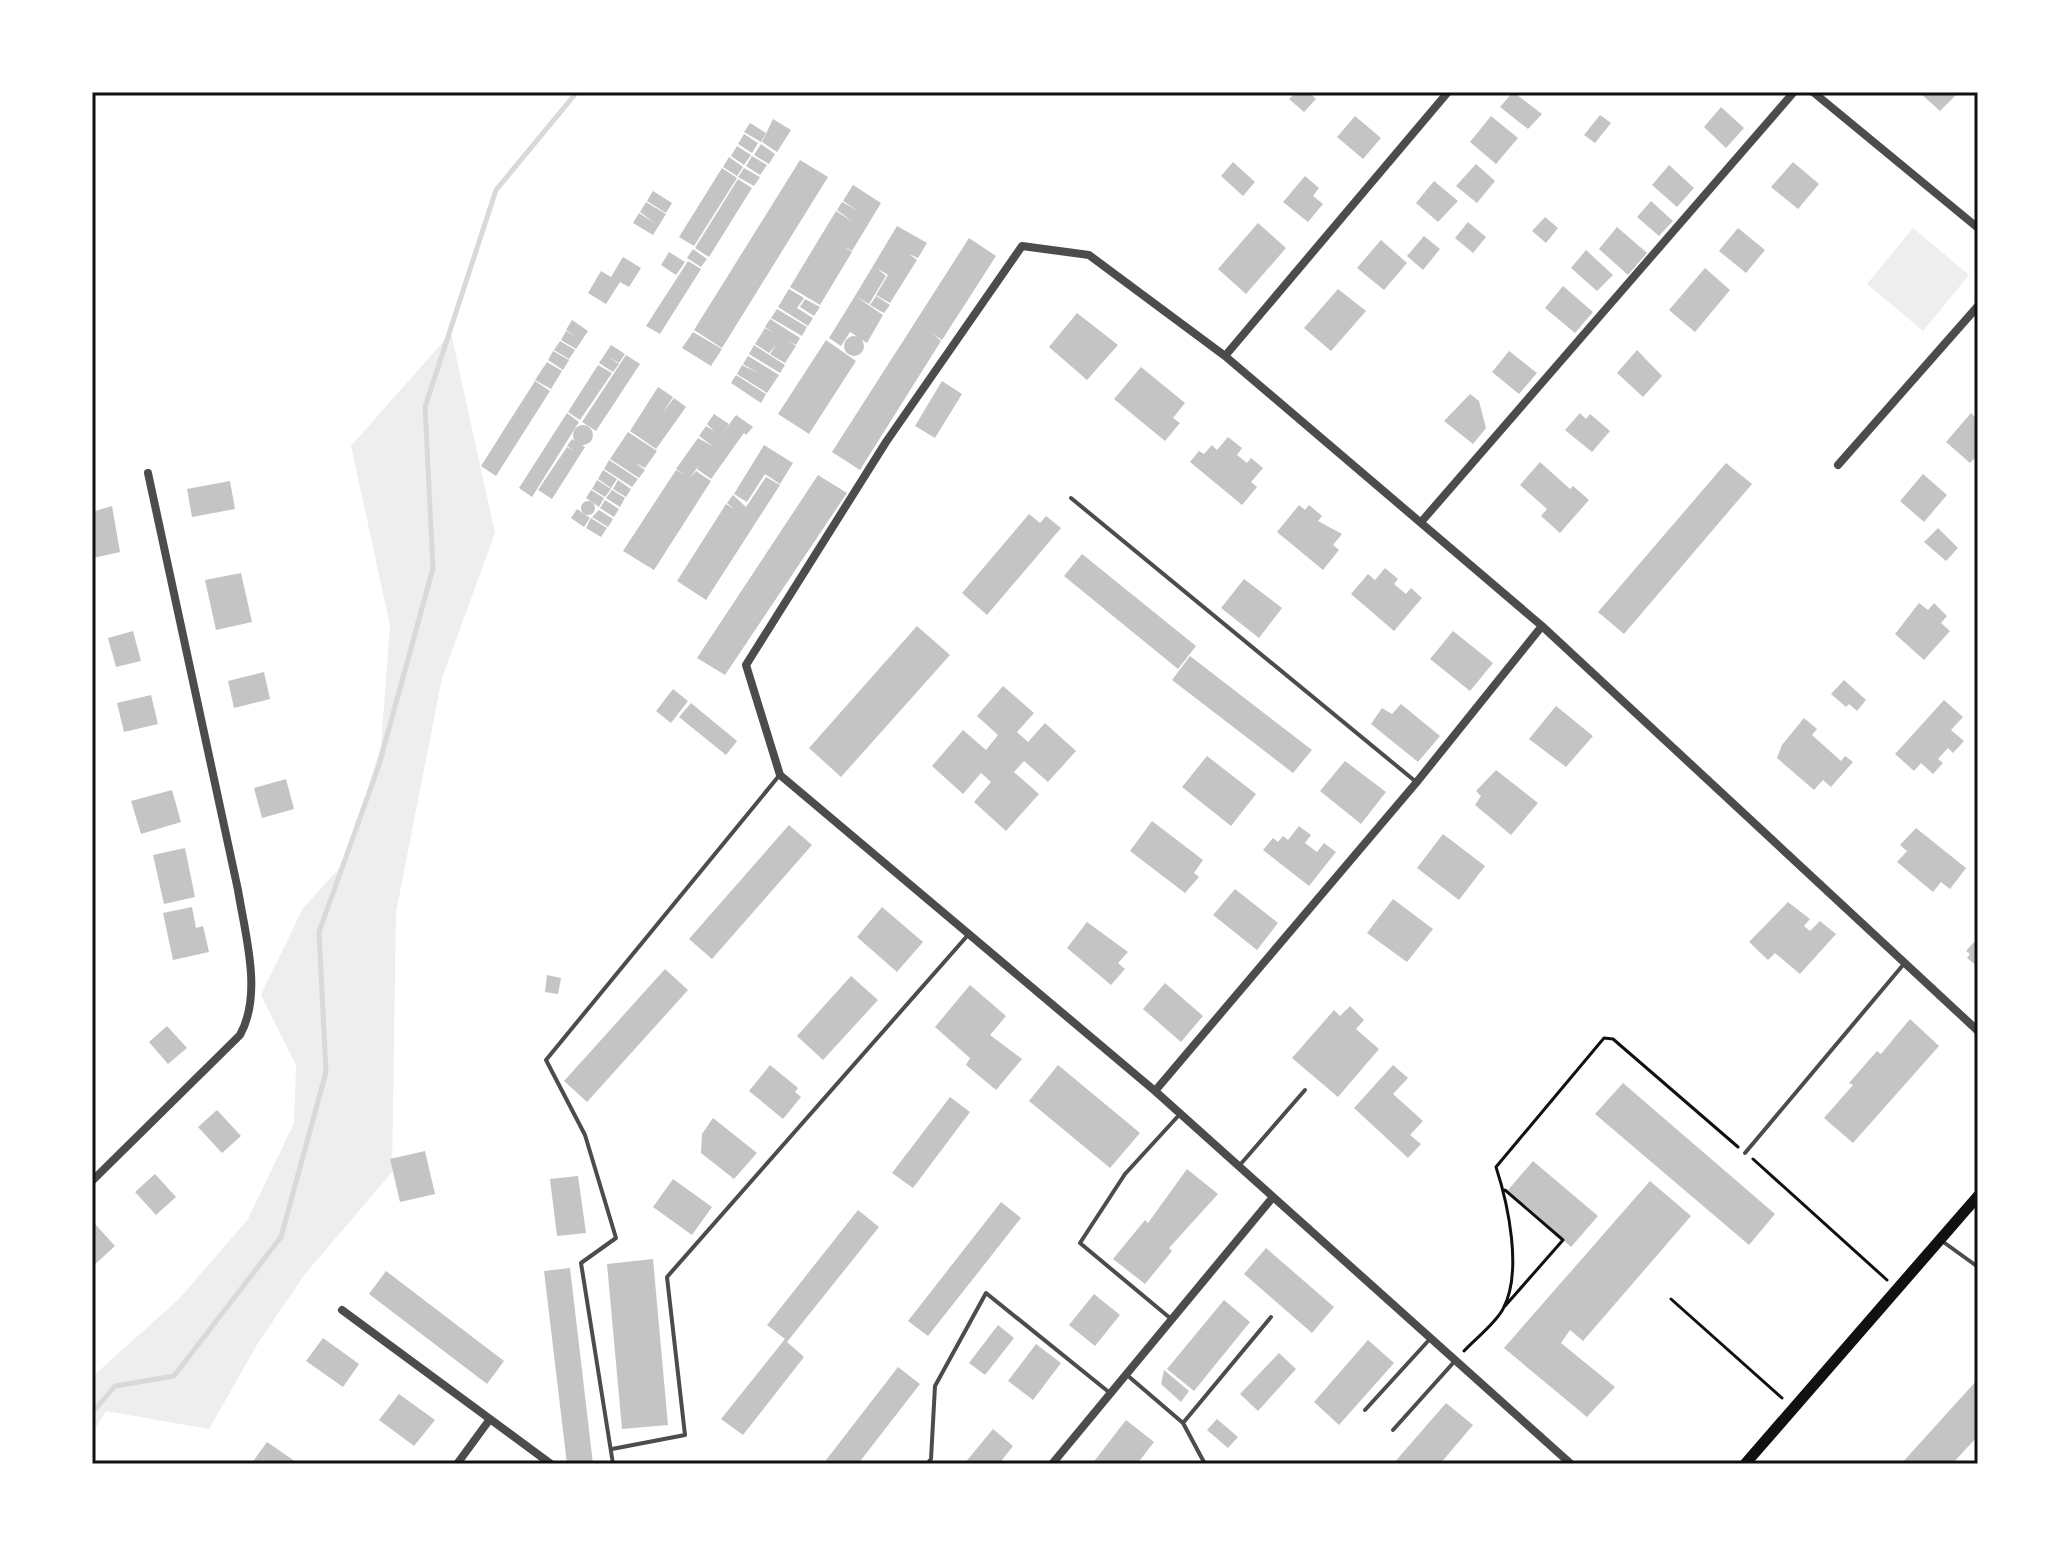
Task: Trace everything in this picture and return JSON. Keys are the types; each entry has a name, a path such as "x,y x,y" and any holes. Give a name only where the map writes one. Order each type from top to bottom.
{"main road":[{"path":"1745,1464 1978,1196"}],"street":[{"path":"1225,356 1448,92"},
{"path":"1422,521 1794,92"},
{"path":"1813,92 1978,228"},
{"path":"1571,1464 1429,1340 1155,1091 780,775 746,665 894,430 1022,246 1089,255 1225,356 1542,626 1978,1031"},
{"path":"1838,465 1978,306"},
{"path":"92,1181 240,1035 250,1010 248,950 238,890 148,473"},
{"path":"1155,1091 1416,783 1542,626"},
{"path":"1052,1464 1273,1197"},
{"path":"342,1310 551,1464"},
{"path":"457,1464 490,1419"}],"lane":[{"path":"1071,498 1416,783"},
{"path":"613,1464 581,1263 616,1238 585,1135 546,1060 780,775"},
{"path":"612,1449 685,1435 667,1277 970,933"},
{"path":"1745,1153 1905,963"},
{"path":"1239,1166 1305,1090"},
{"path":"1170,1318 1080,1243 1125,1174 1180,1114"},
{"path":"1940,1239 1978,1267"},
{"path":"927,1464 931,1459 935,1386 986,1293 1110,1393"},
{"path":"1183,1423 1271,1317"},
{"path":"1365,1410 1429,1340"},
{"path":"1393,1430 1454,1362"},
{"path":"1127,1375 1183,1423 1205,1464"}],"path":[{"path":"1503,1309 1513,1245 1496,1167 1604,1038 1613,1039 1896,1288"},
{"path":"1454,1362 1563,1240 1503,1188"},
{"path":"1671,1299 1794,1409"}],"shaded area":[{"path":"1913,228 1969,275 1923,331 1867,284"},
{"path":"451,333 495,533 442,678 396,912 392,1172 305,1274 258,1343 209,1429 106,1411 92,1434 92,1377 179,1299 248,1219 294,1123 296,1065 261,995 303,908 345,862 381,746 390,625 351,446"}],"building":[{"path":"1296,92 1309,92 1316,99 1304,112 1289,99"},
{"path":"1513,92 1542,114 1528,129 1500,107"},
{"path":"1919,92 1959,92 1940,111"},
{"path":"1721,107 1744,128 1726,148 1704,127"},
{"path":"1600,115 1611,123 1595,143 1584,135"},
{"path":"1355,116 1381,138 1363,159 1337,137"},
{"path":"1491,116 1518,138 1496,164 1470,142"},
{"path":"773,119 791,130 777,152 762,142"},
{"path":"750,123 766,133 761,142 744,132"},
{"path":"744,134 758,143 752,153 738,144"},
{"path":"761,144 775,154 769,164 754,155"},
{"path":"737,146 751,155 744,165 731,156"},
{"path":"752,156 767,165 760,175 746,166"},
{"path":"729,157 743,167 737,176 723,167"},
{"path":"800,160 828,177 722,348 694,330"},
{"path":"1233,162 1255,182 1243,196 1221,176"},
{"path":"1793,162 1819,184 1798,209 1771,187"},
{"path":"1476,164 1495,181 1477,203 1456,186"},
{"path":"1669,165 1694,188 1677,207 1652,185"},
{"path":"722,168 737,178 694,246 679,237"},
{"path":"744,168 760,177 754,186 738,177"},
{"path":"1305,176 1319,188 1313,196 1323,204 1308,222 1283,202"},
{"path":"738,179 752,188 709,257 695,248"},
{"path":"1434,181 1458,201 1438,222 1416,203"},
{"path":"853,185 881,203 852,251 843,246 852,252 820,305 790,287 836,211 853,222 837,210 842,202 858,211 843,201"},
{"path":"653,191 672,203 666,213 647,201"},
{"path":"1651,201 1673,221 1659,236 1637,217"},
{"path":"646,202 666,214 653,235 633,223 639,213 656,224 640,212"},
{"path":"1545,217 1558,228 1546,243 1532,231"},
{"path":"1468,222 1486,237 1473,253 1455,238"},
{"path":"1258,223 1286,248 1246,294 1218,269"},
{"path":"897,226 927,243 918,258 909,254 917,260 890,303 876,295 888,275 877,268 886,276 869,304 855,296"},
{"path":"1617,227 1647,253 1628,275 1599,249"},
{"path":"1738,228 1765,250 1746,273 1719,251"},
{"path":"1424,236 1440,249 1423,270 1407,256"},
{"path":"969,238 996,256 942,340 933,334 941,341 860,470 832,452"},
{"path":"1381,240 1407,263 1384,290 1357,268"},
{"path":"693,249 707,259 701,267 687,258"},
{"path":"1586,250 1613,275 1597,291 1571,268"},
{"path":"669,252 685,262 676,275 661,265"},
{"path":"623,257 641,268 629,287 620,282 606,304 588,293 601,271 611,277"},
{"path":"688,261 701,269 660,334 646,326"},
{"path":"1705,268 1730,290 1695,332 1669,310"},
{"path":"1563,286 1593,312 1575,333 1545,308"},
{"path":"789,289 804,298 797,308 813,318 808,326 778,307"},
{"path":"1338,289 1366,311 1331,351 1304,328"},
{"path":"855,296 883,315 867,343 850,332 841,346 829,338"},
{"path":"876,296 890,305 884,313 870,305"},
{"path":"805,299 820,307 814,316 800,307"},
{"path":"777,309 807,327 802,336 771,318"},
{"path":"1077,313 1118,345 1087,380 1049,347"},
{"path":"770,319 800,338 796,345 788,341 796,346 785,363 770,354 776,345 769,353 755,344 765,328 774,333 765,327"},
{"path":"572,320 588,331 576,349 561,340 566,331 575,336 566,330"},
{"path":"693,332 722,349 711,366 682,348"},
{"path":"854,336 861,339 864,346 861,353 854,356 847,353 844,346 847,339"},
{"path":"826,340 856,361 809,434 778,414"},
{"path":"560,341 575,350 569,359 554,350"},
{"path":"611,345 625,354 619,363 608,357 619,364 613,372 599,363"},
{"path":"754,345 785,365 780,373 749,354"},
{"path":"1637,350 1662,376 1643,397 1617,373"},
{"path":"553,351 569,360 563,370 548,360"},
{"path":"1509,351 1537,373 1519,394 1492,372"},
{"path":"626,355 640,364 596,431 582,422"},
{"path":"748,356 779,375 767,393 737,374 742,365 758,373 743,364"},
{"path":"547,362 562,371 551,389 535,380"},
{"path":"598,365 612,373 580,420 568,412"},
{"path":"1141,367 1185,403 1173,418 1180,423 1165,441 1114,399"},
{"path":"736,375 766,394 761,403 731,383"},
{"path":"535,381 550,391 496,476 481,466"},
{"path":"942,381 962,394 935,438 915,426"},
{"path":"658,387 673,397 663,412 674,398 686,407 656,449 630,431"},
{"path":"1470,394 1479,401 1486,428 1473,444 1444,421"},
{"path":"567,413 579,422 532,497 519,488"},
{"path":"1580,413 1586,419 1590,414 1610,431 1592,452 1565,430"},
{"path":"1971,413 1978,420 1978,455 1970,463 1946,442"},
{"path":"714,414 729,424 717,441 736,415 753,427 746,435 744,433 711,479 697,469 700,464 689,479 696,471 711,481 654,570 623,551 676,470 685,475 676,469 698,438 714,447 699,436 706,426 714,431 707,424"},
{"path":"583,425 590,428 593,435 590,442 583,445 576,442 573,435 576,428"},
{"path":"628,432 657,451 645,468 635,463 645,470 639,478 610,459"},
{"path":"1228,437 1242,448 1237,455 1247,463 1251,458 1263,468 1251,482 1257,487 1242,505 1190,462 1199,451 1204,454 1212,445 1217,450"},
{"path":"572,439 585,447 552,499 538,490 567,447 575,452 567,446"},
{"path":"764,445 793,463 780,484 765,474 747,502 734,494"},
{"path":"609,460 638,479 632,487 604,469"},
{"path":"1540,462 1570,489 1573,486 1589,500 1560,533 1541,516 1547,509 1520,485"},
{"path":"1726,463 1752,484 1624,634 1598,612"},
{"path":"603,470 617,479 611,488 598,479"},
{"path":"1923,474 1947,495 1924,522 1900,501"},
{"path":"818,475 847,493 725,675 697,658"},
{"path":"766,477 780,485 706,600 677,581 726,504 734,509 727,503 733,495 746,507"},
{"path":"597,480 611,489 605,497 592,489"},
{"path":"618,480 631,489 626,497 613,489"},
{"path":"230,481 235,509 192,517 187,489"},
{"path":"591,490 604,498 599,507 586,498"},
{"path":"612,490 625,498 620,507 606,498"},
{"path":"605,500 619,509 614,517 600,508"},
{"path":"588,501 595,508 588,515 581,508"},
{"path":"1299,505 1305,510 1309,505 1322,516 1318,521 1342,534 1333,545 1339,550 1323,570 1277,532"},
{"path":"112,506 120,552 93,558 92,512"},
{"path":"577,509 590,518 584,527 571,518"},
{"path":"599,510 613,519 608,527 592,517"},
{"path":"1029,514 1040,523 1046,516 1061,528 987,615 962,593"},
{"path":"591,518 607,528 601,537 586,528"},
{"path":"1938,528 1958,548 1946,561 1924,542"},
{"path":"1082,554 1196,646 1178,669 1064,576"},
{"path":"1385,568 1398,579 1394,584 1406,594 1411,588 1422,598 1394,631 1351,594 1368,574 1375,580"},
{"path":"241,573 252,622 216,630 205,580"},
{"path":"1244,579 1282,608 1259,638 1221,608"},
{"path":"1919,603 1928,610 1934,603 1947,616 1941,623 1950,631 1924,660 1895,634"},
{"path":"917,626 950,655 841,777 809,748"},
{"path":"133,631 141,661 116,667 108,638"},
{"path":"1453,631 1493,663 1470,691 1430,659"},
{"path":"1190,656 1312,750 1293,773 1172,680"},
{"path":"264,672 270,699 234,708 228,681"},
{"path":"1844,680 1866,700 1857,711 1849,704 1846,707 1831,694"},
{"path":"1003,686 1034,713 1017,732 1028,742 1045,723 1076,751 1048,782 1024,761 1014,772 1039,794 1006,831 974,802 991,782 981,773 963,794 932,766 963,730 986,750 998,735 977,716"},
{"path":"673,689 688,701 671,723 656,711"},
{"path":"151,695 158,724 124,732 117,703"},
{"path":"1944,700 1963,717 1951,730 1964,741 1953,753 1948,748 1938,759 1943,763 1933,774 1921,763 1914,771 1895,754"},
{"path":"691,703 737,741 726,755 679,717"},
{"path":"1401,704 1440,736 1418,762 1371,724 1382,708 1392,714"},
{"path":"1556,706 1593,736 1566,767 1529,739"},
{"path":"1804,718 1817,729 1812,735 1841,761 1845,756 1853,762 1831,787 1823,780 1814,790 1777,758 1782,745"},
{"path":"1207,756 1256,794 1231,826 1182,787"},
{"path":"1345,761 1386,792 1361,824 1320,791"},
{"path":"1496,770 1538,803 1511,835 1475,805 1481,796 1476,791"},
{"path":"286,779 294,809 262,818 254,788"},
{"path":"172,790 181,822 141,834 131,801"},
{"path":"1152,821 1203,860 1194,873 1199,877 1185,893 1130,851"},
{"path":"789,825 812,845 712,959 689,939"},
{"path":"1299,826 1311,835 1305,843 1317,852 1324,843 1336,852 1309,886 1263,850 1273,838 1278,842 1283,836 1288,840"},
{"path":"1916,828 1966,868 1950,889 1941,882 1933,892 1897,862 1907,851 1900,845"},
{"path":"1443,834 1485,866 1459,900 1417,868"},
{"path":"185,848 195,897 164,904 153,855"},
{"path":"1235,889 1278,923 1257,950 1213,915"},
{"path":"1393,899 1433,929 1407,962 1367,933"},
{"path":"1788,902 1810,919 1804,926 1810,931 1820,921 1836,934 1800,974 1775,953 1768,960 1749,942"},
{"path":"192,907 196,928 203,926 209,952 173,960 163,913"},
{"path":"882,907 923,942 897,972 857,937"},
{"path":"1087,922 1128,952 1118,963 1125,969 1111,985 1067,948"},
{"path":"1974,942 1978,945 1978,967 1967,958 1970,954 1966,951"},
{"path":"665,969 688,990 587,1102 564,1081"},
{"path":"547,975 561,978 558,994 545,992"},
{"path":"851,976 878,1000 823,1060 797,1036"},
{"path":"1165,983 1203,1016 1181,1042 1143,1009"},
{"path":"970,985 1006,1016 990,1035 1022,1059 996,1090 966,1065 970,1058 935,1027"},
{"path":"1350,1006 1364,1020 1356,1029 1379,1049 1338,1097 1292,1058 1334,1010 1340,1016"},
{"path":"1910,1019 1939,1046 1853,1143 1824,1118 1853,1085 1849,1083 1877,1051 1881,1054"},
{"path":"167,1026 187,1048 168,1064 149,1042"},
{"path":"770,1065 798,1088 795,1092 801,1097 783,1119 749,1091"},
{"path":"1058,1065 1140,1133 1110,1168 1029,1101"},
{"path":"1393,1065 1408,1078 1393,1094 1423,1121 1410,1135 1421,1144 1408,1158 1354,1108"},
{"path":"1623,1083 1775,1214 1749,1245 1595,1114"},
{"path":"950,1097 970,1112 913,1188 892,1173"},
{"path":"217,1110 241,1136 222,1153 198,1127"},
{"path":"713,1118 757,1153 734,1179 701,1153 702,1134"},
{"path":"425,1151 435,1194 400,1202 390,1159"},
{"path":"1533,1161 1598,1216 1571,1247 1508,1190"},
{"path":"1187,1169 1218,1194 1169,1248 1172,1251 1145,1284 1113,1259 1145,1220 1148,1223"},
{"path":"155,1174 176,1197 156,1215 135,1192"},
{"path":"578,1176 586,1233 557,1236 550,1179"},
{"path":"673,1179 712,1207 692,1235 653,1207"},
{"path":"1650,1181 1691,1216 1583,1341 1570,1330 1561,1343 1615,1387 1587,1417 1504,1348"},
{"path":"1001,1202 1021,1218 928,1336 908,1321"},
{"path":"858,1210 879,1227 787,1342 804,1357 743,1435 721,1419 785,1339 767,1325"},
{"path":"95,1224 115,1246 92,1267 92,1227"},
{"path":"1266,1248 1334,1307 1312,1333 1244,1274"},
{"path":"653,1259 668,1425 622,1429 607,1264"},
{"path":"570,1268 593,1464 567,1464 544,1271"},
{"path":"386,1271 504,1361 487,1384 369,1294"},
{"path":"1094,1294 1120,1315 1095,1346 1069,1325"},
{"path":"1224,1300 1250,1322 1194,1391 1167,1369"},
{"path":"998,1325 1014,1338 985,1375 969,1363"},
{"path":"323,1338 359,1364 343,1387 306,1361"},
{"path":"1368,1340 1394,1363 1339,1425 1314,1402"},
{"path":"1036,1344 1061,1363 1033,1400 1008,1381"},
{"path":"1279,1353 1296,1369 1258,1411 1240,1394"},
{"path":"898,1367 920,1384 858,1464 823,1464"},
{"path":"1164,1370 1189,1391 1181,1402 1161,1384"},
{"path":"1978,1379 1978,1436 1952,1464 1901,1464"},
{"path":"399,1394 435,1420 414,1446 379,1420"},
{"path":"1446,1403 1473,1425 1440,1464 1393,1464"},
{"path":"1217,1419 1238,1437 1228,1448 1207,1430"},
{"path":"1126,1420 1154,1442 1137,1464 1092,1464"},
{"path":"993,1429 1013,1446 999,1464 964,1464"},
{"path":"267,1442 299,1464 251,1464"}],"waterway":[{"path":"92,1413 115,1386 174,1376 281,1237 326,1072 319,932 379,765 433,568 425,407 496,190 577,92"}]}
